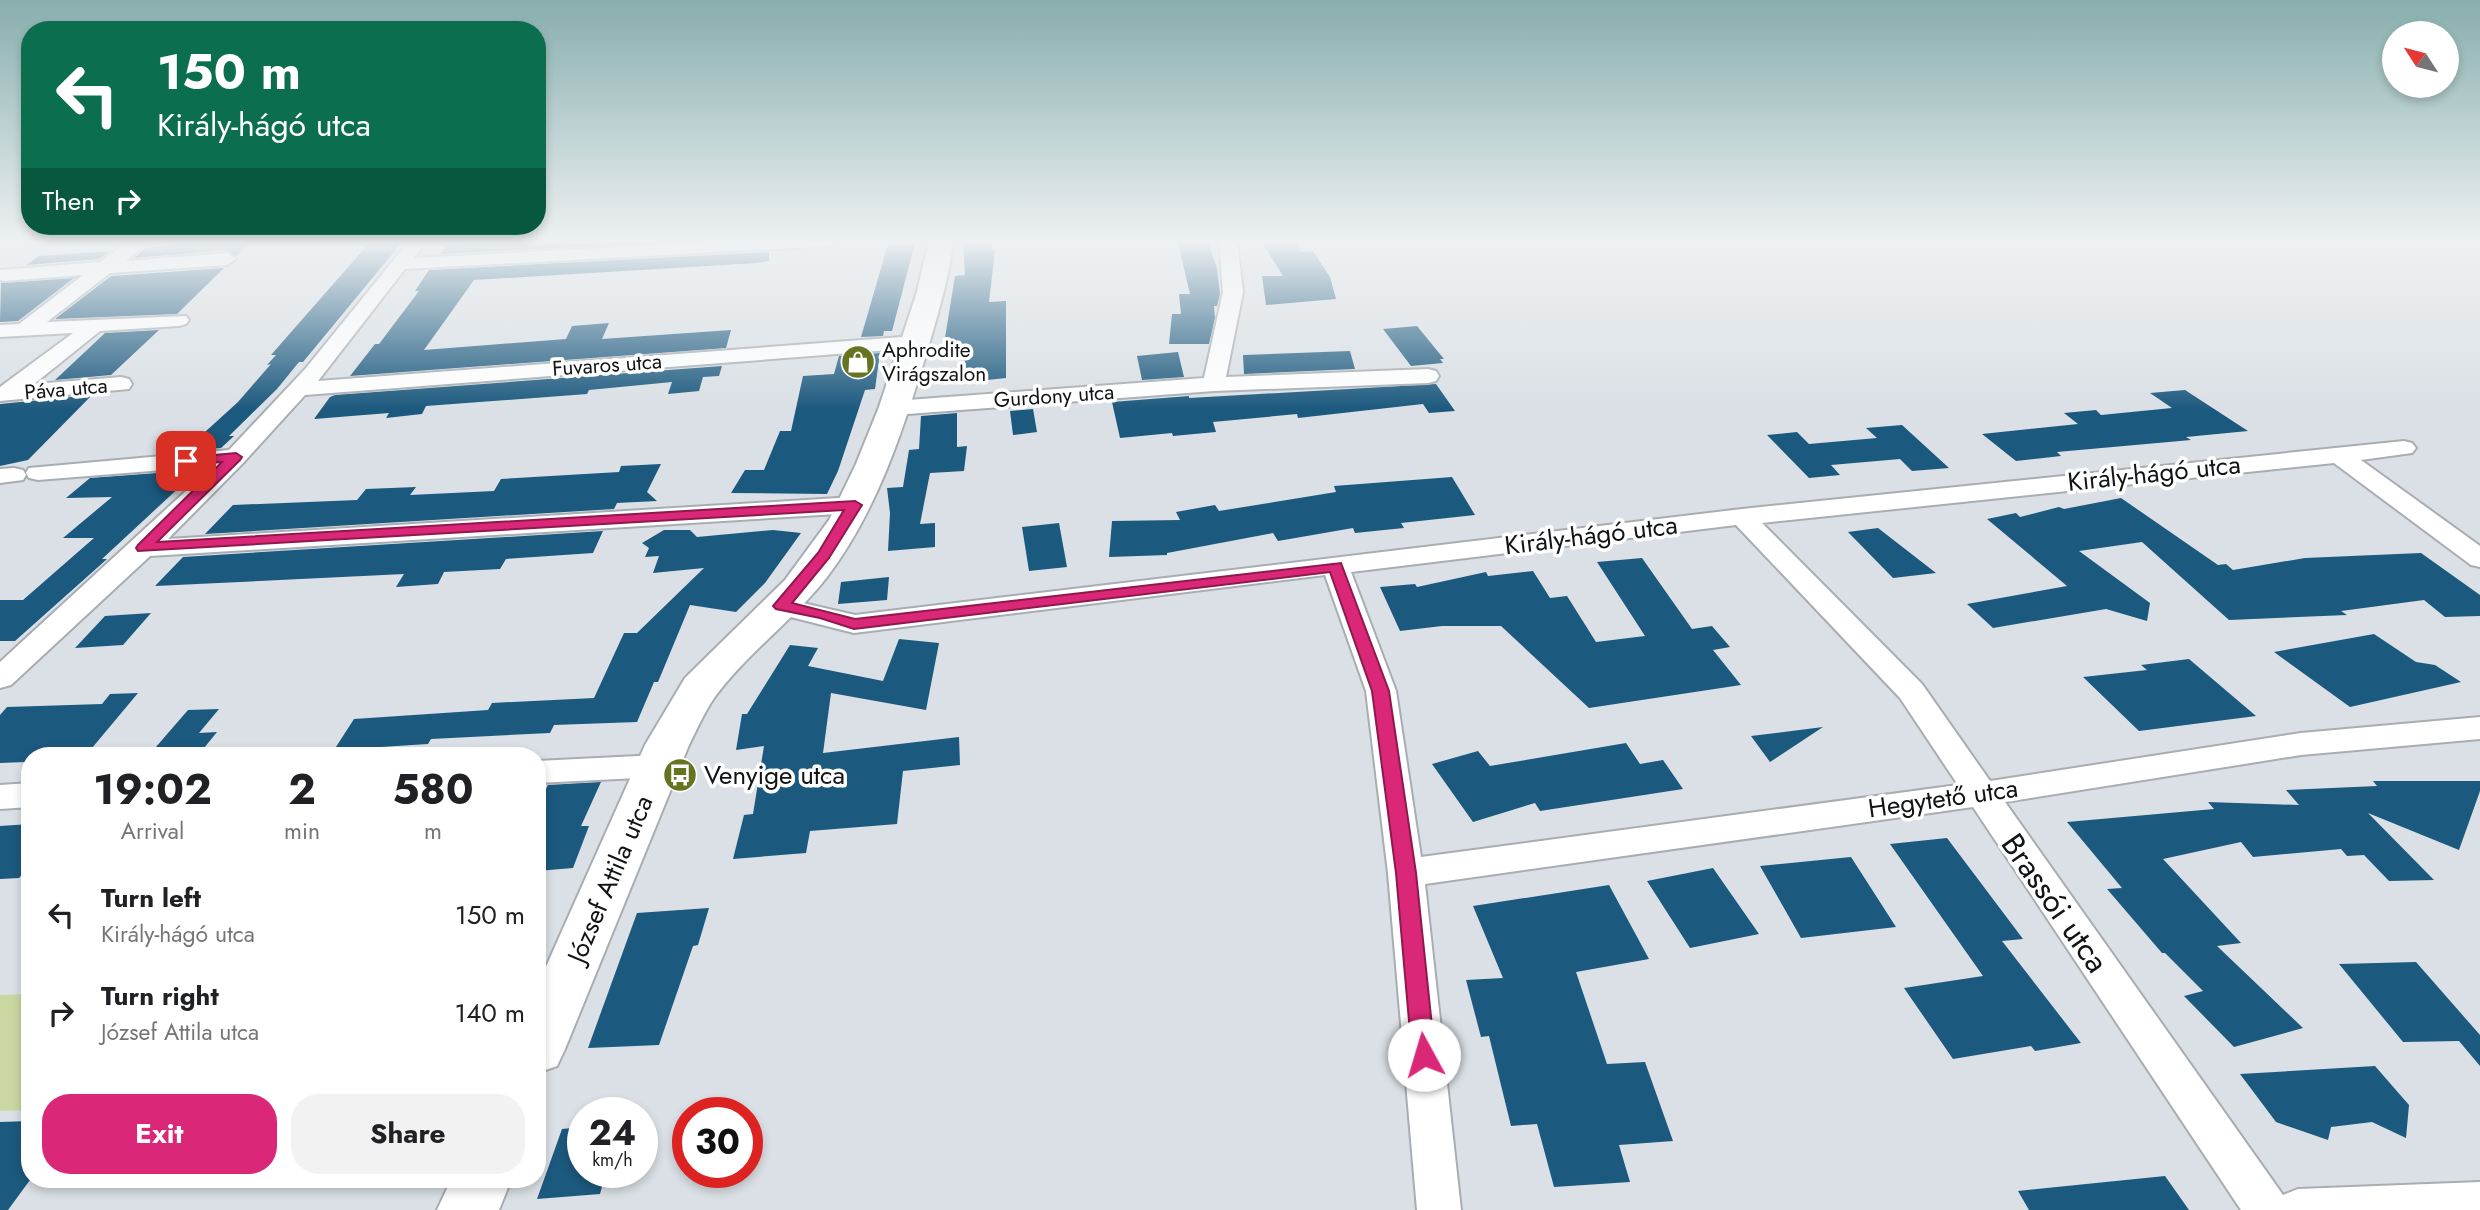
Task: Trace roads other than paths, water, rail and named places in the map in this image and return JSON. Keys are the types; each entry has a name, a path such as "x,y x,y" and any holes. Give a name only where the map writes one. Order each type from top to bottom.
{"street":[{"path":"0,346 67,297"},
{"path":"0,678 144,548 236,457 300,389 372,297"},
{"name":"József Attila utca","path":"546,1028 658,766 688,705 717,669 812,572 836,539 855,505 894,408 929,297"},
{"path":"1214,384 1232,297"},
{"path":"0,331 179,320"},
{"name":"Páva utca","path":"5,394 95,325"},
{"name":"Fuvaros utca","path":"300,389 915,342"},
{"name":"Gurdony utca","path":"894,408 1214,384 1428,376"},
{"name":"Páva utca","path":"5,394 121,384"},
{"name":"Király-hágó utca","path":"781,606 823,614 854,624 1742,517 2404,448"},
{"path":"2336,453 2480,559"},
{"path":"17,475 236,457"},
{"path":"144,548 855,505"},
{"name":"Brassói utca","path":"1742,517 1911,691 2267,1210"},
{"path":"1335,566 1381,691 1406,873 1439,1210"},
{"name":"Hegytető utca","path":"1406,873 1980,794 2301,744 2480,728"},
{"path":"546,772 658,766"},
{"path":"0,797 21,796"},
{"path":"468,1210 478,1188"},
{"path":"2298,1210 2480,1203"}],"place":[{"name":"Aphrodite Virágszalon","path":"858,362"},
{"name":"Venyige utca","path":"680,775"}]}
